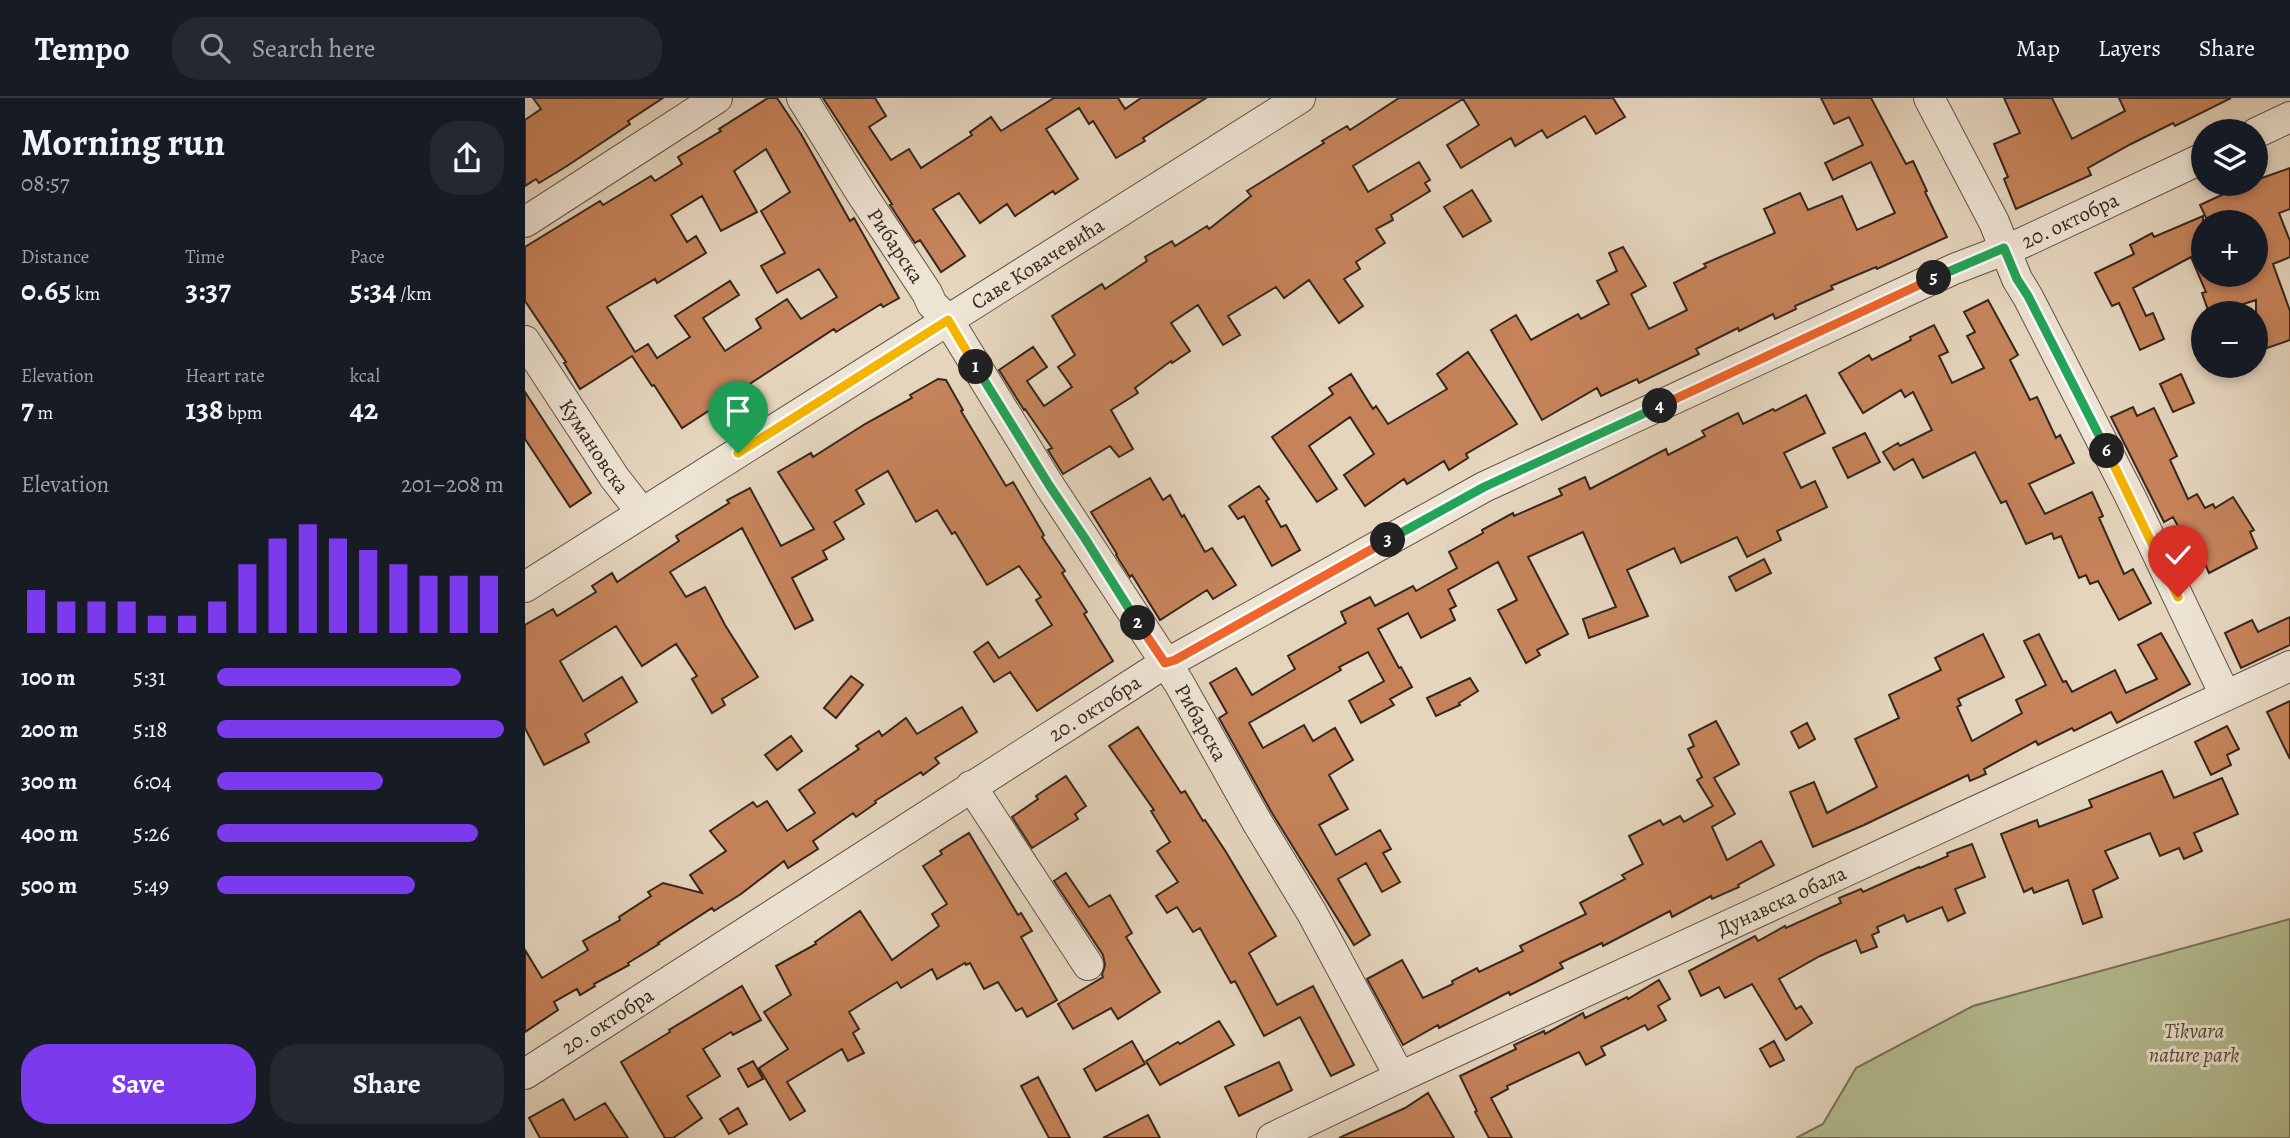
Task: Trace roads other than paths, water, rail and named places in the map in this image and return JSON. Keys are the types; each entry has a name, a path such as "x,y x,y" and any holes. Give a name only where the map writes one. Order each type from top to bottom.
{"street":[{"path":"525,222 717,98"},
{"name":"Рибарска","path":"802,98 932,304 948,320 1049,485 1179,683 1312,913 1400,1076"},
{"name":"Саве Ковачевића","path":"525,587 1300,98"},
{"path":"1929,98 1994,222 2017,279 2130,496 2225,695"},
{"path":"2268,127 2290,117"},
{"name":"20. октобра","path":"525,1074 1165,663 1175,660 1484,487 1929,281 2004,248 2022,243 2191,164"},
{"name":"Кумановска","path":"525,341 614,477 642,513"},
{"name":"Дунавска обала","path":"1272,1138 1400,1076 2290,666"},
{"path":"971,786 1088,965"}],"park label":[{"name":"Tikvara nature park","path":"2194,1043"}]}
